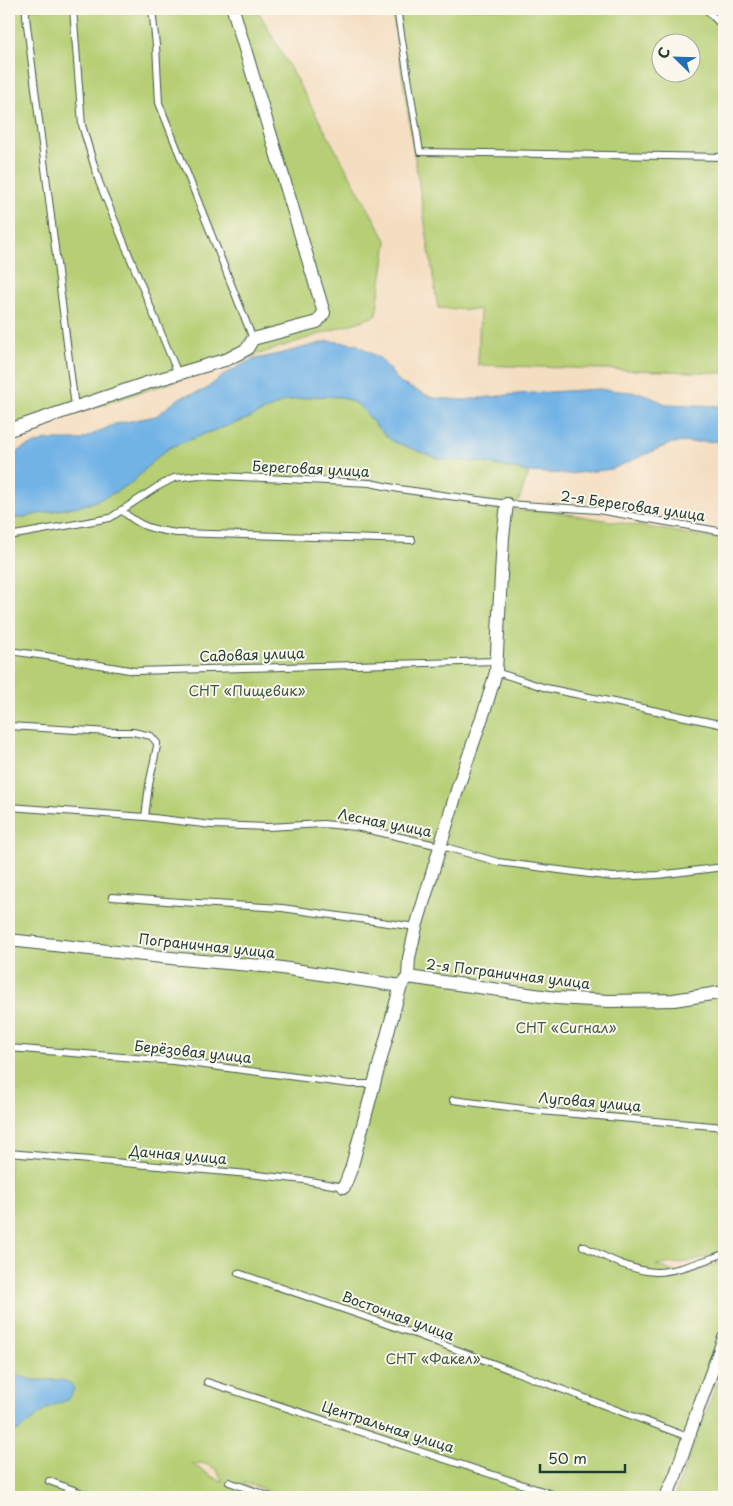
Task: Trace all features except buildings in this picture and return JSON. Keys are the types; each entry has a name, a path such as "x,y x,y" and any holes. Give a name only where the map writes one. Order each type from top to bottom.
{"street":[{"path":"9,430 75,407 228,359 248,349 253,339 317,322 324,313 233,9"},
{"path":"344,1187 351,1169 405,981 416,927 458,787 486,706 496,666 503,537 507,504"},
{"name":"Пограничная улица","path":"9,940 405,981"},
{"name":"2-я Пограничная улица","path":"405,981 556,998 600,1000 674,1000 724,992"},
{"path":"666,1497 676,1474 724,1338"}],"lane":[{"path":"26,9 75,407"},
{"path":"73,9 82,126 99,182 178,374"},
{"path":"152,9 159,103 253,339"},
{"path":"397,9 420,152 724,157"},
{"path":"706,9 724,28"},
{"name":"Береговая улица","path":"9,536 110,518 174,478 199,475 370,483 399,489 507,504"},
{"name":"2-я Береговая улица","path":"507,504 598,510 724,532"},
{"path":"121,510 134,522 153,530 177,533 412,540"},
{"name":"Садовая улица","path":"9,651 135,671 496,666 546,688 724,725"},
{"path":"9,726 133,732 151,736 157,743 145,817"},
{"name":"Лесная улица","path":"9,807 145,817 212,825 268,827 323,824 356,828 498,862 612,877 658,875 724,867"},
{"path":"112,896 282,908 416,927"},
{"name":"Берёзовая улица","path":"9,1048 173,1061 350,1084 375,1084"},
{"name":"Луговая улица","path":"453,1100 540,1111 724,1127"},
{"name":"Дачная улица","path":"9,1153 257,1175 344,1187"},
{"path":"583,1246 600,1255 637,1269 657,1272 688,1266 724,1254"},
{"name":"Восточная улица","path":"238,1273 415,1334 688,1437"},
{"name":"Центральная улица","path":"206,1382 561,1497"},
{"path":"49,1481 93,1497"},
{"path":"229,1482 271,1497"}],"green space":[{"path":"9,9 257,9 387,242 376,316 9,435"},
{"path":"392,9 724,9 724,373 478,365 480,310 438,308"},
{"path":"316,396 342,397 359,405 378,428 392,441 529,472 515,511 550,511 724,540 724,1184 720,1185 724,1187 724,1252 688,1262 656,1265 682,1275 707,1268 724,1260 724,1331 671,1476 663,1492 658,1497 285,1497 244,1482 244,1484 264,1497 9,1497 9,520 88,504 110,495 133,482 155,459 169,448 247,419 285,401","holes":["203,1463 216,1469 223,1481 216,1479 192,1464"]},
{"path":"724,1364 724,1497 674,1497"}],"water":[{"path":"329,341 356,344 381,359 400,383 433,398 464,400 517,394 598,389 641,393 666,404 724,406 724,441 672,443 612,469 569,474 529,472 485,463 439,459 392,441 378,428 359,405 342,397 316,396 285,401 247,419 169,448 155,459 133,482 110,495 88,504 9,520 9,458 23,448 47,440 81,440 115,424 156,416 181,397 205,390 225,374 251,360"},
{"path":"9,1374 32,1380 67,1381 74,1389 67,1400 49,1407 18,1431 9,1434"}],"park label":[{"name":"СНТ «Пищевик»","path":"247,691"},
{"name":"СНТ «Сигнал»","path":"566,1028"},
{"name":"СНТ «Факел»","path":"433,1359"}]}
